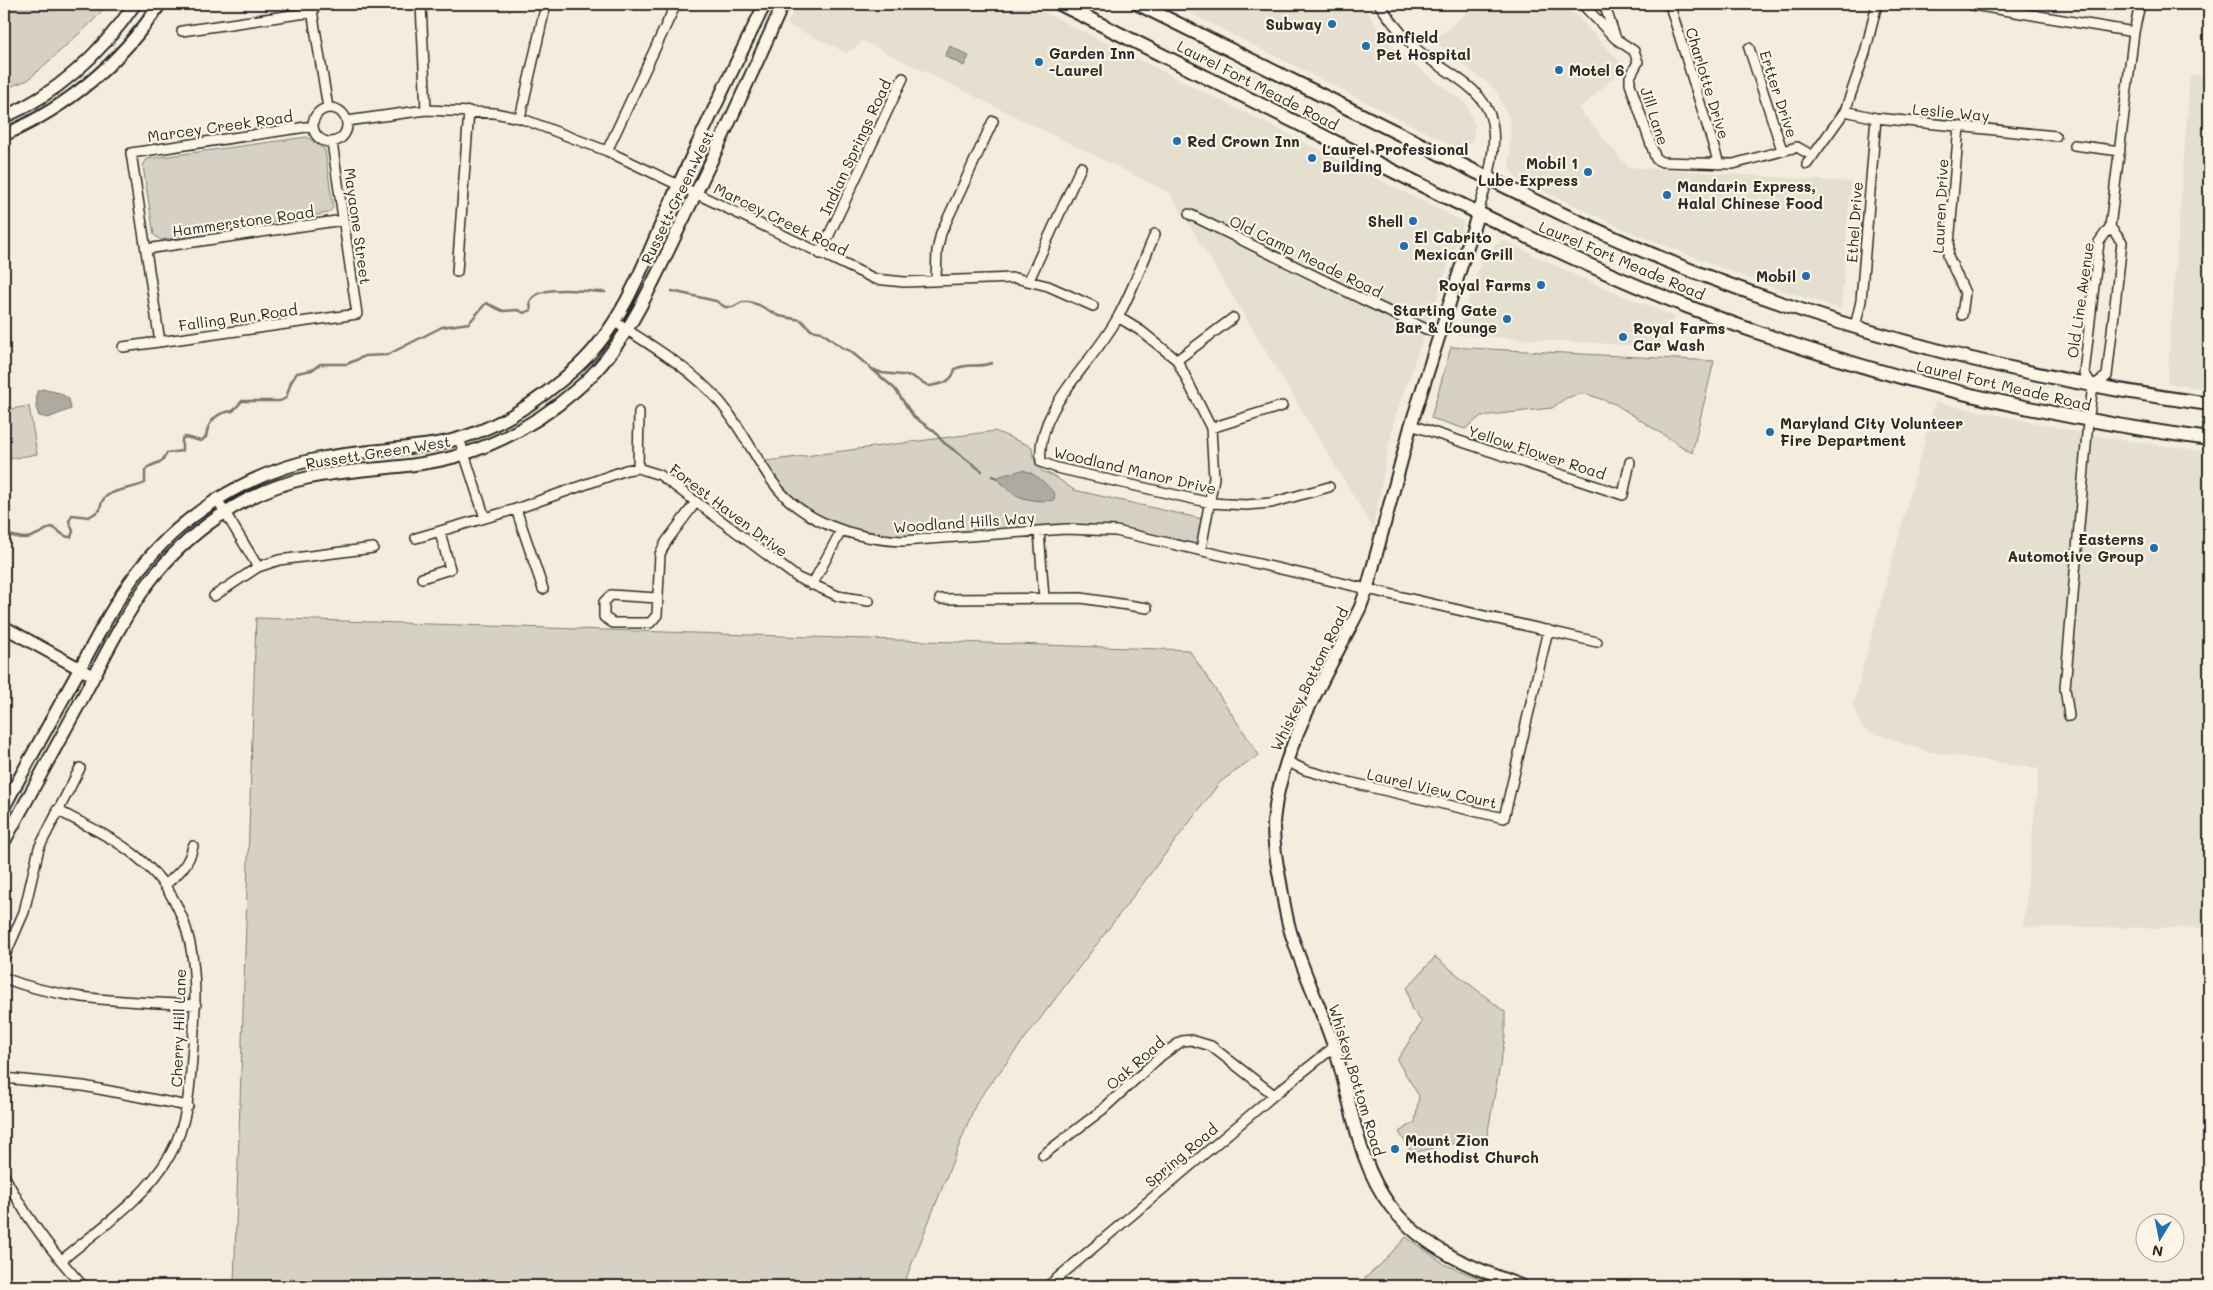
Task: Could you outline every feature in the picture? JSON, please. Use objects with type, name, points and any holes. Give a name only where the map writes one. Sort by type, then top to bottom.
[{"type":"main road","name":"Laurel Fort Meade Road","points":[[1060,4],[1478,213],[1606,274],[1766,335],[1912,380],[2088,422],[2209,440]]},
{"type":"main road","name":"Laurel Fort Meade Road","points":[[1138,4],[1551,210],[1694,272],[1855,327],[2002,367],[2093,386],[2209,404]]},
{"type":"street","points":[[4,117],[44,96],[73,76],[96,52],[135,4]]},
{"type":"street","points":[[4,135],[73,96],[104,71],[143,29],[160,4]]},
{"type":"street","points":[[421,4],[426,110]]},
{"type":"street","points":[[520,118],[546,4]]},
{"type":"street","points":[[607,152],[676,4]]},
{"type":"street","name":"Russett Green West","points":[[4,808],[125,589],[163,541],[216,499],[250,482],[287,467],[321,458],[436,444],[460,438],[515,413],[558,384],[580,363],[614,322],[765,4]]},
{"type":"street","name":"Russett Green West","points":[[4,842],[94,676],[149,583],[176,551],[224,513],[248,498],[304,478],[463,454],[524,427],[578,389],[599,367],[626,330],[658,273],[783,4]]},
{"type":"street","points":[[1379,4],[1413,46],[1478,95],[1488,111],[1492,123],[1493,141],[1487,178],[1478,213]]},
{"type":"street","name":"Jill Lane","points":[[1582,4],[1616,39],[1634,52],[1636,56],[1638,62],[1630,77],[1630,84],[1656,159],[1662,162],[1733,164],[1797,147],[1813,156]]},
{"type":"street","points":[[1604,4],[1616,39]]},
{"type":"street","points":[[1806,164],[1845,111],[1865,53],[1877,4]]},
{"type":"street","points":[[1967,4],[2016,8],[2134,32]]},
{"type":"street","name":"Old Line Avenue","points":[[2110,227],[2122,242],[2107,376],[2093,386],[2084,373],[2099,242],[2110,227],[2134,32],[2140,4]]},
{"type":"street","points":[[182,31],[312,8],[328,108]]},
{"type":"street","name":"Charlotte Drive","points":[[1671,9],[1719,164]]},
{"type":"street","name":"Ertter Drive","points":[[1749,48],[1782,150]]},
{"type":"street","name":"Indian Springs Road","points":[[820,254],[903,78]]},
{"type":"street","points":[[328,108],[342,112],[347,121],[347,127],[342,137],[332,142],[321,139],[313,126],[315,116],[328,108]]},
{"type":"street","name":"Marcey Creek Road","points":[[347,121],[426,110],[469,111],[520,118],[607,152],[875,279],[904,282],[1015,278],[1029,280],[1093,306]]},
{"type":"street","points":[[457,272],[469,111]]},
{"type":"street","name":"Leslie Way","points":[[1845,111],[1876,118],[2056,136]]},
{"type":"street","name":"Ethel Drive","points":[[1855,327],[1862,301],[1876,118]]},
{"type":"street","points":[[936,280],[937,251],[941,233],[993,121]]},
{"type":"street","name":"Marcey Creek Road","points":[[146,249],[131,153],[313,126]]},
{"type":"street","name":"Lauren Drive","points":[[1959,126],[1948,256],[1965,293],[1962,315]]},
{"type":"street","name":"Mayaone Street","points":[[332,142],[357,314]]},
{"type":"street","points":[[2074,146],[2120,151]]},
{"type":"street","points":[[1029,280],[1081,167]]},
{"type":"street","name":"Whiskey Bottom Road","points":[[1478,213],[1411,425],[1367,589],[1360,608],[1286,761],[1274,818],[1278,870],[1293,942],[1334,1047],[1368,1169],[1391,1206],[1412,1229],[1444,1254],[1466,1265],[1522,1286]]},
{"type":"street","name":"Old Camp Meade Road","points":[[1189,214],[1426,329],[1440,331]]},
{"type":"street","name":"Hammerstone Road","points":[[146,249],[343,220]]},
{"type":"street","name":"Woodland Manor Drive","points":[[1155,234],[1118,318],[1098,351],[1052,413],[1039,447],[1041,462],[1057,468],[1211,504],[1246,505],[1270,503],[1330,487]]},
{"type":"street","points":[[146,249],[160,342]]},
{"type":"street","name":"Falling Run Road","points":[[123,347],[357,314]]},
{"type":"street","points":[[1118,318],[1141,331],[1177,360],[1212,428],[1214,478],[1211,504],[1201,549]]},
{"type":"street","points":[[1177,360],[1233,318]]},
{"type":"street","name":"Woodland Hills Way","points":[[614,322],[704,386],[720,402],[774,483],[808,513],[841,531],[882,540],[902,542],[1039,531],[1085,529],[1116,531],[1201,549],[1367,589]]},
{"type":"street","points":[[2069,716],[2065,688],[2088,422],[2093,386]]},
{"type":"street","points":[[1212,428],[1282,406]]},
{"type":"street","points":[[416,538],[516,508],[626,470],[638,468],[638,412]]},
{"type":"street","name":"Yellow Flower Road","points":[[1411,425],[1623,494],[1630,462]]},
{"type":"street","points":[[460,438],[463,454],[485,518]]},
{"type":"street","name":"Forest Haven Drive","points":[[638,468],[660,475],[783,568],[838,596],[869,601]]},
{"type":"street","points":[[216,499],[258,567]]},
{"type":"street","points":[[657,598],[610,595],[604,602],[604,617],[613,623],[650,623],[657,615],[660,554],[666,542],[696,502]]},
{"type":"street","points":[[516,508],[542,589]]},
{"type":"street","points":[[812,584],[841,531]]},
{"type":"street","points":[[1039,531],[1044,598]]},
{"type":"street","points":[[422,578],[450,569],[440,532]]},
{"type":"street","points":[[214,596],[258,567],[303,556],[373,548]]},
{"type":"street","points":[[1367,589],[1597,642]]},
{"type":"street","points":[[940,599],[1090,599],[1147,608]]},
{"type":"street","points":[[4,627],[94,676]]},
{"type":"street","name":"Laurel View Court","points":[[1286,761],[1305,770],[1344,781],[1504,818],[1548,630]]},
{"type":"street","points":[[4,958],[24,912],[39,848],[80,768]]},
{"type":"street","name":"Cherry Hill Lane","points":[[57,810],[134,855],[165,885],[187,929],[194,953],[196,1006],[188,1106],[182,1130],[169,1156],[157,1173],[124,1208],[62,1260]]},
{"type":"street","points":[[165,885],[184,869],[189,861],[193,846]]},
{"type":"street","points":[[4,978],[53,994],[196,1006]]},
{"type":"street","name":"Oak Road","points":[[1043,1155],[1102,1110],[1162,1055],[1182,1041],[1191,1040],[1211,1046],[1274,1095]]},
{"type":"street","name":"Spring Road","points":[[1048,1286],[1274,1095],[1334,1047]]},
{"type":"street","points":[[4,1078],[83,1086],[188,1106]]},
{"type":"street","points":[[4,1175],[41,1235],[83,1286]]},
{"type":"shaded area","points":[[4,4],[108,4],[92,22],[28,80],[14,85],[4,92]]},
{"type":"shaded area","points":[[797,4],[1028,4],[1464,222],[1394,420],[1373,528],[1170,193],[863,41],[847,53],[787,24]]},
{"type":"shaded area","points":[[1172,4],[1362,4],[1381,33],[1397,52],[1466,104],[1475,125],[1473,139],[1468,147],[1455,147]]},
{"type":"shaded area","points":[[1477,4],[1565,4],[1625,67],[1579,109],[1628,167],[1851,182],[1841,309],[1766,285],[1628,231],[1516,178],[1509,168],[1511,123],[1496,90],[1433,41]]},
{"type":"shaded area","points":[[950,46],[969,56],[964,66],[945,56]]},
{"type":"shaded area","points":[[2190,75],[2209,76],[2209,389],[2167,383]]},
{"type":"shaded area","points":[[307,137],[325,150],[333,208],[328,213],[161,240],[154,235],[143,166],[147,159]]},
{"type":"shaded area","points":[[1503,240],[1575,275],[1675,317],[1661,347],[1457,335],[1484,253]]},
{"type":"shaded area","points":[[1451,347],[1714,361],[1692,453],[1615,404],[1584,393],[1566,398],[1552,408],[1481,416],[1465,429],[1431,418]]},
{"type":"shaded area","points":[[42,389],[60,393],[69,399],[71,409],[48,418],[39,416],[36,408],[37,391]]},
{"type":"shaded area","points":[[1935,402],[2108,438],[2209,452],[2209,928],[2023,927],[2039,769],[1925,751],[1863,729],[1853,705]]},
{"type":"shaded area","points":[[29,406],[37,454],[4,460],[4,410]]},
{"type":"shaded area","points":[[995,431],[1032,447],[1033,458],[1042,471],[1054,476],[1074,490],[1207,520],[1201,549],[1094,529],[923,541],[841,531],[792,501],[759,462]]},
{"type":"shaded area","points":[[1023,470],[1033,474],[1045,483],[1055,494],[1054,500],[1038,501],[1022,498],[1008,490],[998,478]]},
{"type":"shaded area","points":[[256,618],[1189,650],[1259,755],[1220,782],[976,1103],[903,1286],[234,1286]]},
{"type":"shaded area","points":[[1435,957],[1505,1012],[1505,1038],[1487,1136],[1412,1153],[1399,1132],[1415,1122],[1419,1096],[1397,1060],[1422,1022],[1411,1008],[1407,988]]},
{"type":"shaded area","points":[[1406,1237],[1446,1265],[1499,1286],[1356,1286],[1379,1266]]},
{"type":"waterway","points":[[4,533],[29,538],[51,527],[65,536],[71,537],[73,531],[69,521],[72,515],[89,517],[100,510],[105,497],[111,493],[145,483],[145,471],[148,467],[162,461],[167,453],[182,451],[182,439],[185,437],[201,441],[206,437],[209,426],[214,418],[222,413],[233,411],[242,401],[280,401],[286,398],[291,382],[297,373],[312,370],[320,364],[347,364],[365,356],[387,355],[442,327],[469,323],[486,303],[503,311],[518,310],[524,313],[531,310],[530,302],[542,292],[552,290],[605,292]]},
{"type":"waterway","points":[[672,291],[716,301],[725,307],[733,307],[742,302],[749,302],[759,305],[779,316],[801,320],[811,330],[821,332],[850,351],[872,369],[882,373],[911,376],[929,386],[949,380],[954,374],[955,369],[960,367],[992,363]]},
{"type":"waterway","points":[[873,370],[895,389],[914,417],[934,431],[943,442],[982,471]]},
{"type":"waterway","points":[[992,476],[998,478]]},
{"type":"place","name":"Subway","points":[[1332,24]]},
{"type":"place","name":"Banfield Pet Hospital","points":[[1366,46]]},
{"type":"place","name":"Garden Inn -Laurel","points":[[1039,62]]},
{"type":"place","name":"Motel 6","points":[[1559,70]]},
{"type":"place","name":"Red Crown Inn","points":[[1177,141]]},
{"type":"place","name":"Laurel Professional Building","points":[[1312,158]]},
{"type":"place","name":"Mobil 1 Lube Express","points":[[1588,172]]},
{"type":"place","name":"Mandarin Express, Halal Chinese Food","points":[[1667,195]]},
{"type":"place","name":"Shell","points":[[1413,221]]},
{"type":"place","name":"El Cabrito Mexican Grill","points":[[1404,246]]},
{"type":"place","name":"Mobil","points":[[1806,276]]},
{"type":"place","name":"Royal Farms","points":[[1541,285]]},
{"type":"place","name":"Starting Gate Bar & Lounge","points":[[1507,319]]},
{"type":"place","name":"Royal Farms Car Wash","points":[[1623,337]]},
{"type":"place","name":"Maryland City Volunteer Fire Department","points":[[1770,432]]},
{"type":"place","name":"Easterns Automotive Group","points":[[2154,548]]},
{"type":"place","name":"Mount Zion Methodist Church","points":[[1395,1149]]}]
